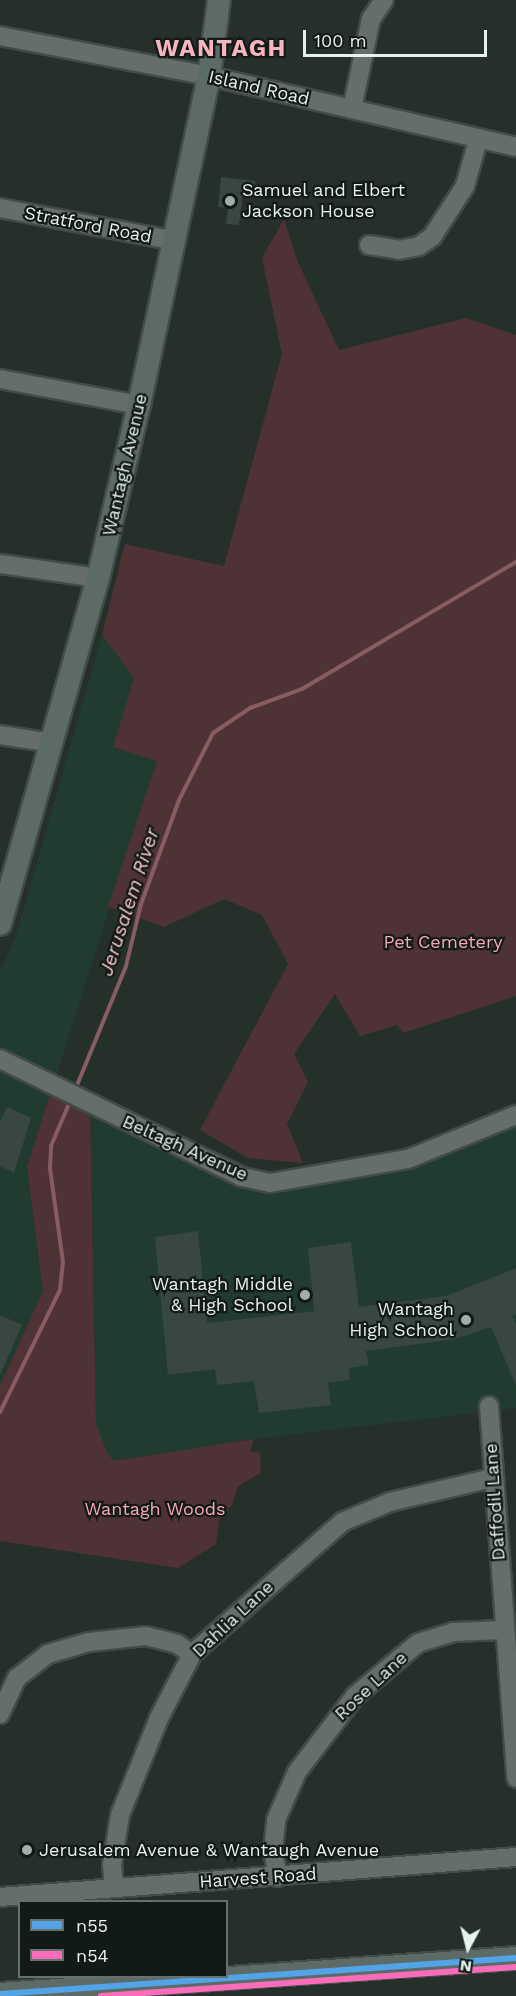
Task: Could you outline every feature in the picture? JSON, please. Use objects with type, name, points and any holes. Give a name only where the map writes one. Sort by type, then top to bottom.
[{"type":"main road","name":"Wantagh Avenue","points":[[2,913],[53,743],[98,578],[176,241],[209,76],[219,0]]},
{"type":"main road","points":[[10,1995],[516,1958]]},
{"type":"street","points":[[352,109],[371,19],[384,0]]},
{"type":"street","name":"Island Road","points":[[0,36],[209,76],[516,147]]},
{"type":"street","points":[[369,245],[399,250],[419,246],[432,237],[465,186],[478,140]]},
{"type":"street","name":"Stratford Road","points":[[0,208],[176,241]]},
{"type":"street","points":[[0,380],[139,405]]},
{"type":"street","points":[[0,564],[98,578]]},
{"type":"street","points":[[0,735],[53,743]]},
{"type":"street","name":"Beltagh Avenue","points":[[0,1059],[242,1177],[270,1183],[408,1159],[516,1115]]},
{"type":"street","name":"Daffodil Lane","points":[[489,1406],[492,1478],[516,1778]]},
{"type":"street","name":"Dahlia Lane","points":[[114,1887],[112,1865],[120,1815],[159,1718],[192,1654],[342,1522],[390,1502],[492,1478]]},
{"type":"street","name":"Rose Lane","points":[[278,1877],[273,1851],[276,1820],[297,1772],[355,1696],[418,1643],[453,1632],[505,1630]]},
{"type":"street","points":[[0,1713],[17,1678],[48,1654],[89,1642],[146,1636],[177,1644],[192,1654]]},
{"type":"street","name":"Harvest Road","points":[[0,1897],[516,1857]]},
{"type":"shaded area","points":[[102,635],[134,678],[113,747],[157,760],[27,1167],[43,1291],[0,1385],[0,971],[16,936]]},
{"type":"shaded area","name":"Wantagh Middle & High School","points":[[90,1103],[269,1182],[361,1167],[516,1114],[516,1408],[254,1439],[97,1464]]},
{"type":"green space","name":"Pet Cemetery","points":[[284,219],[297,260],[339,350],[466,318],[516,335],[516,996],[403,1033],[397,1025],[360,1036],[335,994],[294,1054],[308,1082],[287,1124],[303,1163],[248,1158],[200,1130],[288,964],[262,915],[224,899],[164,927],[108,907],[157,761],[113,747],[134,678],[102,635],[125,544],[224,566],[282,354],[262,258]]},
{"type":"green space","name":"Wantagh Woods","points":[[53,1085],[90,1103],[96,1423],[107,1453],[114,1461],[254,1439],[250,1451],[260,1453],[261,1473],[238,1486],[232,1505],[219,1520],[216,1544],[178,1568],[0,1541],[0,1385],[43,1291],[27,1167]]},
{"type":"building","name":"Samuel and Elbert Jackson House","points":[[221,177],[255,181],[254,195],[243,194],[239,225],[226,224],[228,208],[218,207]]},
{"type":"building","points":[[7,1107],[31,1118],[14,1173],[0,1166],[0,1122]]},
{"type":"building","points":[[198,1231],[207,1323],[314,1311],[308,1248],[351,1242],[359,1307],[446,1296],[516,1268],[516,1314],[512,1316],[516,1324],[516,1385],[491,1327],[455,1339],[366,1351],[369,1365],[349,1368],[350,1380],[328,1383],[331,1405],[259,1413],[254,1381],[217,1385],[215,1369],[168,1375],[155,1237]]},
{"type":"building","points":[[0,1315],[22,1325],[0,1375]]},
{"type":"waterway","name":"Jerusalem River","points":[[75,1090],[126,966],[141,904],[179,800],[213,733],[250,708],[302,689],[516,562]]},
{"type":"waterway","name":"Jerusalem River","points":[[0,1412],[60,1290],[63,1262],[50,1168],[51,1146],[71,1099]]},
{"type":"transit line","name":"n55","points":[[0,1994],[516,1958]]},
{"type":"transit line","name":"n54","points":[[101,1996],[516,1967]]},
{"type":"place","name":"Samuel and Elbert Jackson House","points":[[230,201]]},
{"type":"place","name":"Wantagh Middle & High School","points":[[305,1295]]},
{"type":"place","name":"Wantagh High School","points":[[466,1320]]},
{"type":"place","name":"Jerusalem Avenue & Wantaugh Avenue","points":[[27,1850]]},
{"type":"district","name":"WANTAGH","points":[[221,49]]}]
